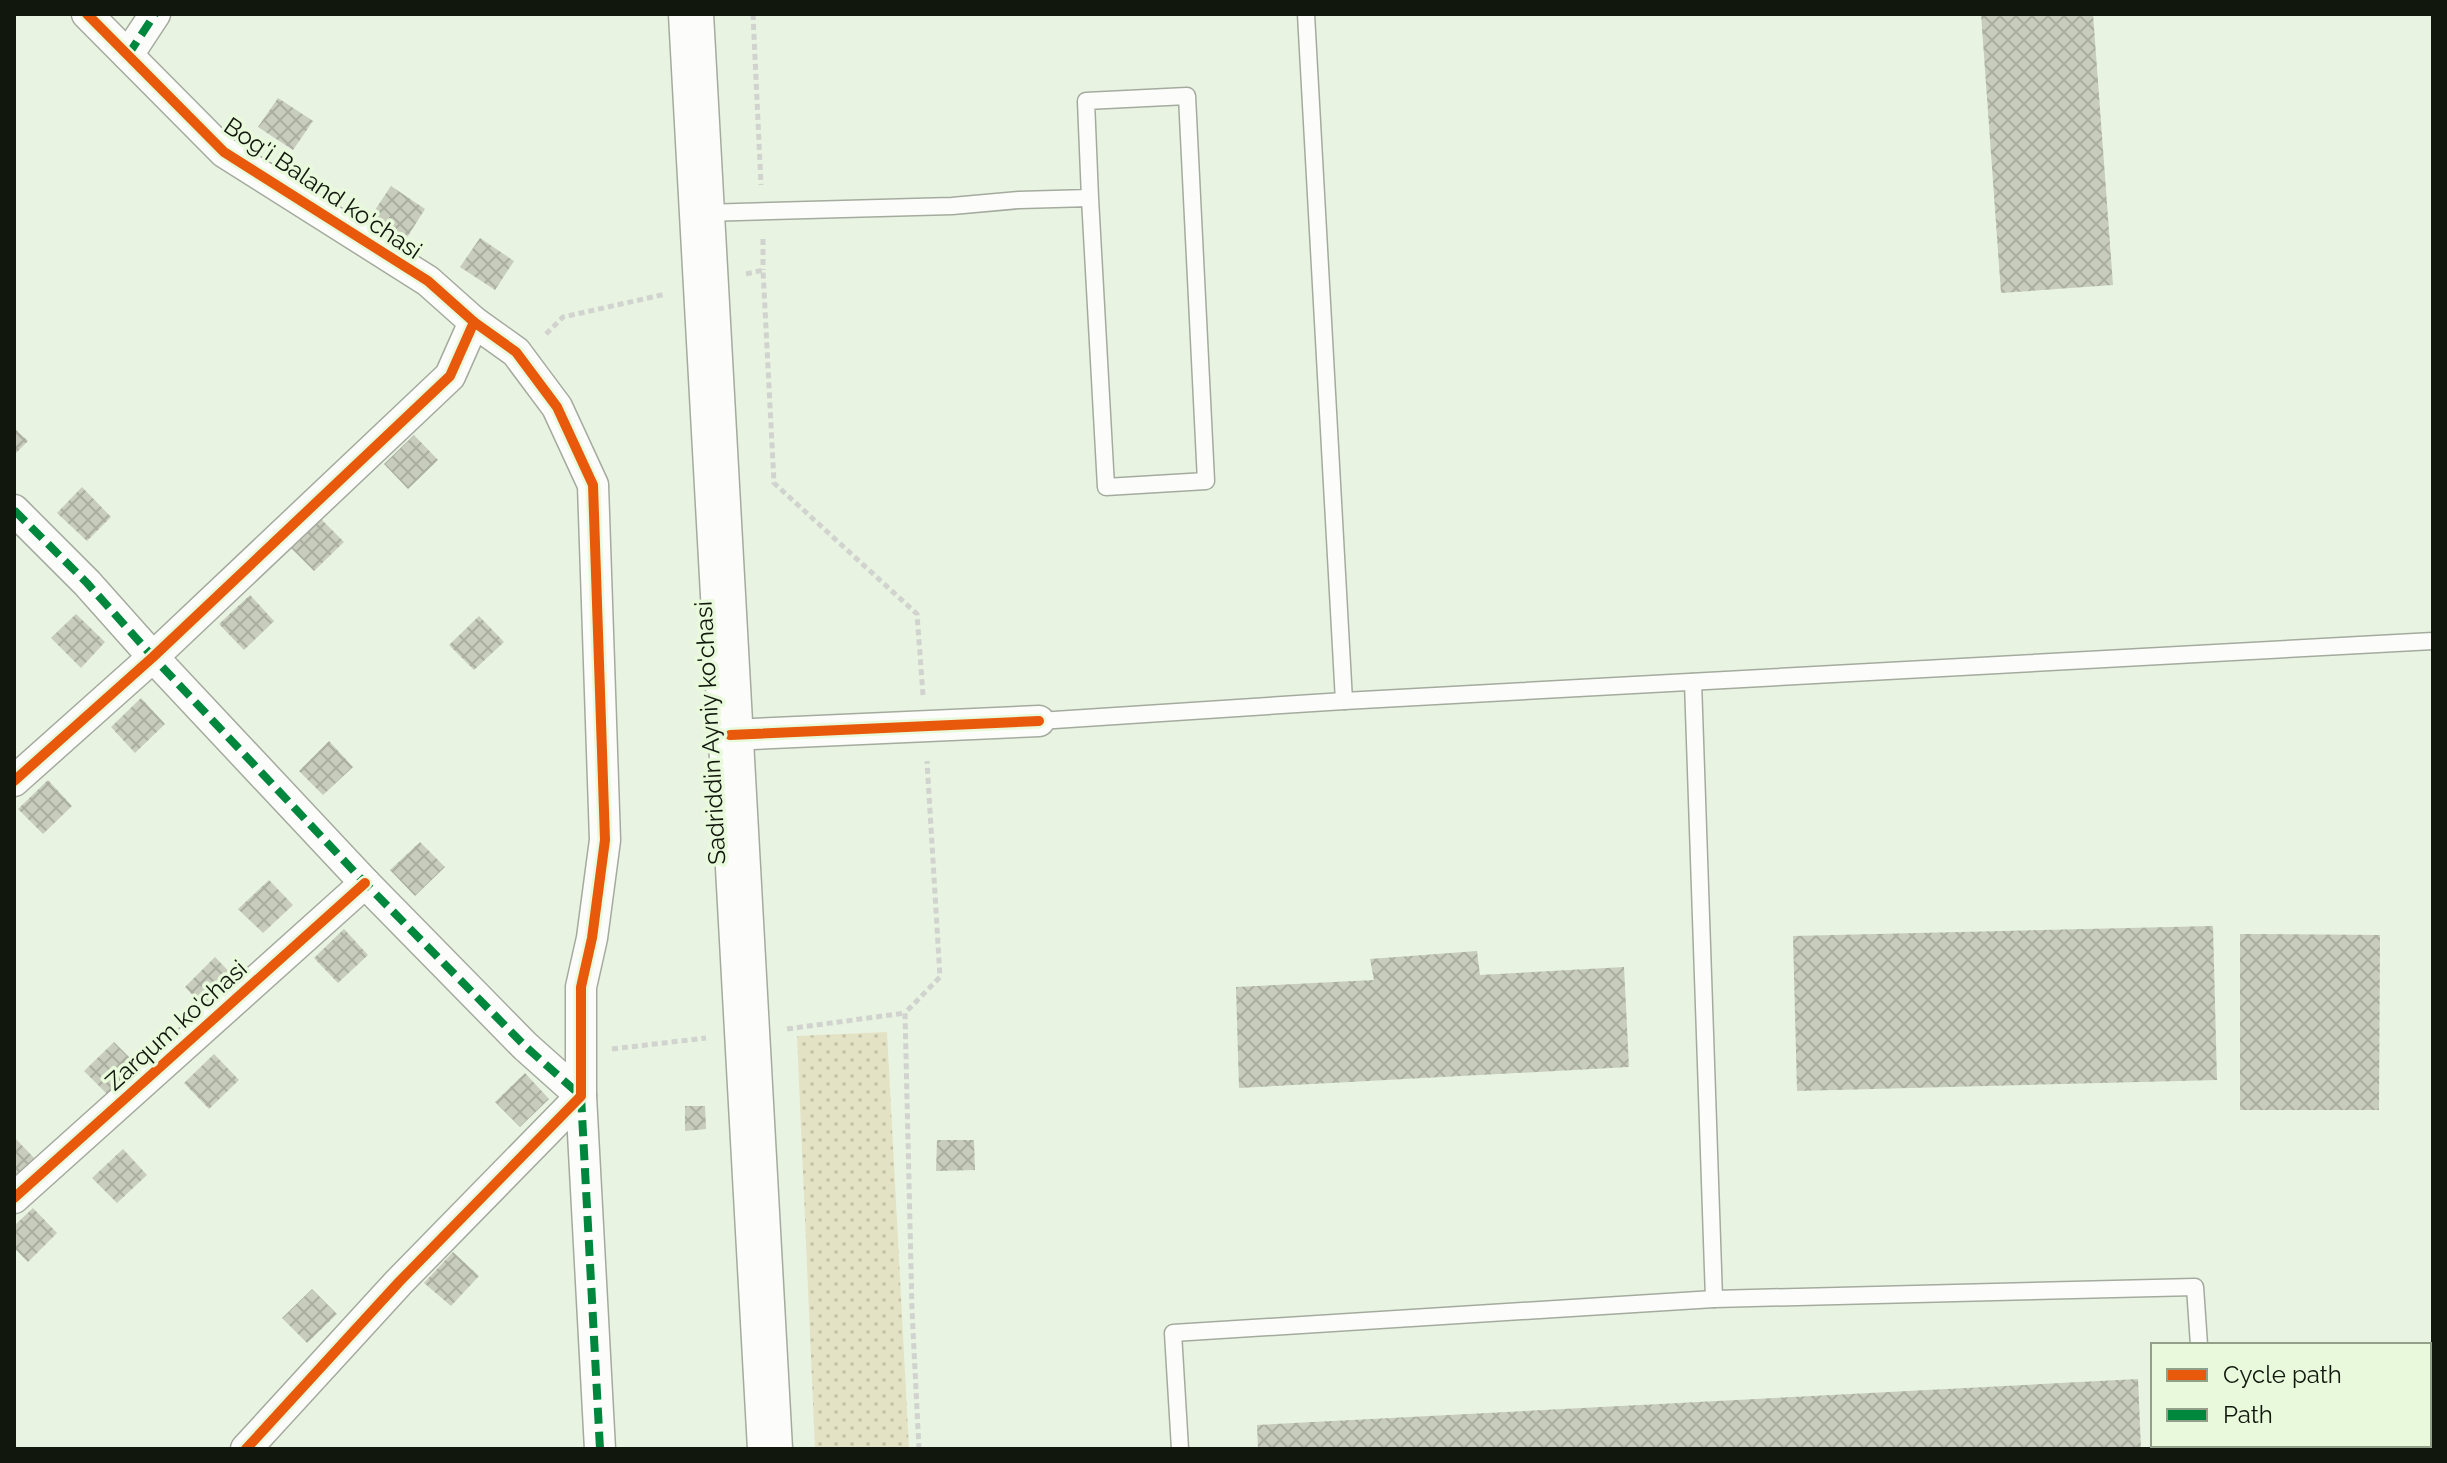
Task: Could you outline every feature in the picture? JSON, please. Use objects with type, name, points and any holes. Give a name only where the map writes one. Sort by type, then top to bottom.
[{"type":"street","name":"Bog'i Baland ko'chasi","points":[[87,14],[224,152],[428,281],[474,322],[516,352],[557,407],[593,485],[605,840],[592,938],[581,987],[581,1096],[600,1449]]},
{"type":"street","points":[[128,55],[155,14]]},
{"type":"street","name":"Sadriddin Ayniy ko'chasi","points":[[691,14],[770,1449]]},
{"type":"street","points":[[14,781],[153,657],[450,376],[474,322]]},
{"type":"street","points":[[14,510],[87,583],[365,883],[525,1046],[581,1096],[399,1282],[246,1449]]},
{"type":"street","points":[[730,735],[1039,721]]},
{"type":"street","name":"Zarqum ko'chasi","points":[[14,1198],[365,883]]},
{"type":"lane","points":[[1306,14],[1344,701]]},
{"type":"lane","points":[[1187,96],[1206,481],[1106,487],[1090,198],[1086,101],[1187,96]]},
{"type":"lane","points":[[702,213],[952,206],[1090,198]]},
{"type":"lane","points":[[1039,721],[1344,701],[2433,641]]},
{"type":"lane","points":[[1693,682],[1714,1299]]},
{"type":"lane","points":[[1180,1449],[1173,1333],[1714,1299],[2195,1287],[2199,1343]]},
{"type":"path","points":[[753,14],[774,483],[917,614],[940,977],[905,1013],[912,1310],[919,1449]]},
{"type":"path","points":[[521,359],[563,317],[763,270]]},
{"type":"shaded area","points":[[887,1032],[909,1449],[815,1449],[797,1036]]},
{"type":"building","points":[[1981,14],[2093,14],[2113,285],[2001,293]]},
{"type":"building","points":[[278,98],[313,121],[293,150],[258,127]]},
{"type":"building","points":[[391,186],[425,209],[406,239],[371,216]]},
{"type":"building","points":[[480,238],[514,261],[495,290],[460,267]]},
{"type":"building","points":[[14,428],[28,441],[14,455]]},
{"type":"building","points":[[414,435],[438,460],[408,489],[384,464]]},
{"type":"building","points":[[82,487],[111,517],[87,541],[57,513]]},
{"type":"building","points":[[319,517],[344,542],[314,571],[289,546]]},
{"type":"building","points":[[250,595],[274,621],[244,650],[219,624]]},
{"type":"building","points":[[76,614],[105,642],[81,668],[51,638]]},
{"type":"building","points":[[479,616],[504,642],[474,670],[449,645]]},
{"type":"building","points":[[141,698],[165,724],[135,753],[111,727]]},
{"type":"building","points":[[329,741],[353,767],[323,795],[299,771]]},
{"type":"building","points":[[48,780],[72,806],[43,834],[18,809]]},
{"type":"building","points":[[420,842],[445,867],[415,896],[390,870]]},
{"type":"building","points":[[269,880],[293,905],[263,933],[238,909]]},
{"type":"building","points":[[2213,926],[2217,1080],[1797,1091],[1793,936]]},
{"type":"building","points":[[344,929],[368,955],[338,983],[314,958]]},
{"type":"building","points":[[2240,934],[2380,935],[2379,1110],[2240,1110]]},
{"type":"building","points":[[1477,951],[1480,975],[1624,967],[1629,1067],[1239,1088],[1236,987],[1374,980],[1370,959]]},
{"type":"building","points":[[215,957],[240,983],[209,1012],[185,987]]},
{"type":"building","points":[[114,1042],[139,1067],[109,1096],[84,1071]]},
{"type":"building","points":[[214,1054],[239,1080],[209,1109],[184,1083]]},
{"type":"building","points":[[525,1073],[549,1099],[520,1127],[495,1102]]},
{"type":"building","points":[[685,1106],[705,1106],[706,1129],[685,1131]]},
{"type":"building","points":[[14,1137],[35,1159],[14,1179]]},
{"type":"building","points":[[937,1140],[974,1140],[975,1170],[936,1171]]},
{"type":"building","points":[[123,1149],[147,1175],[117,1203],[92,1178]]},
{"type":"building","points":[[33,1208],[57,1233],[28,1262],[14,1248],[14,1226]]},
{"type":"building","points":[[453,1252],[479,1276],[451,1306],[424,1283]]},
{"type":"building","points":[[312,1289],[337,1314],[307,1343],[282,1318]]},
{"type":"building","points":[[2138,1379],[2141,1449],[1258,1449],[1257,1425]]},
{"type":"marked path","points":[[128,55],[155,14]]},
{"type":"marked path","points":[[14,510],[87,583],[365,883],[525,1046],[581,1096],[600,1449]]},
{"type":"cycle path","points":[[87,14],[224,152],[428,281],[474,322],[516,352],[557,407],[593,485],[605,840],[592,938],[581,987],[581,1096],[399,1282],[246,1449]]},
{"type":"cycle path","points":[[14,781],[153,657],[450,376],[474,322]]},
{"type":"cycle path","points":[[730,735],[1039,721]]},
{"type":"cycle path","points":[[14,1198],[365,883]]}]
